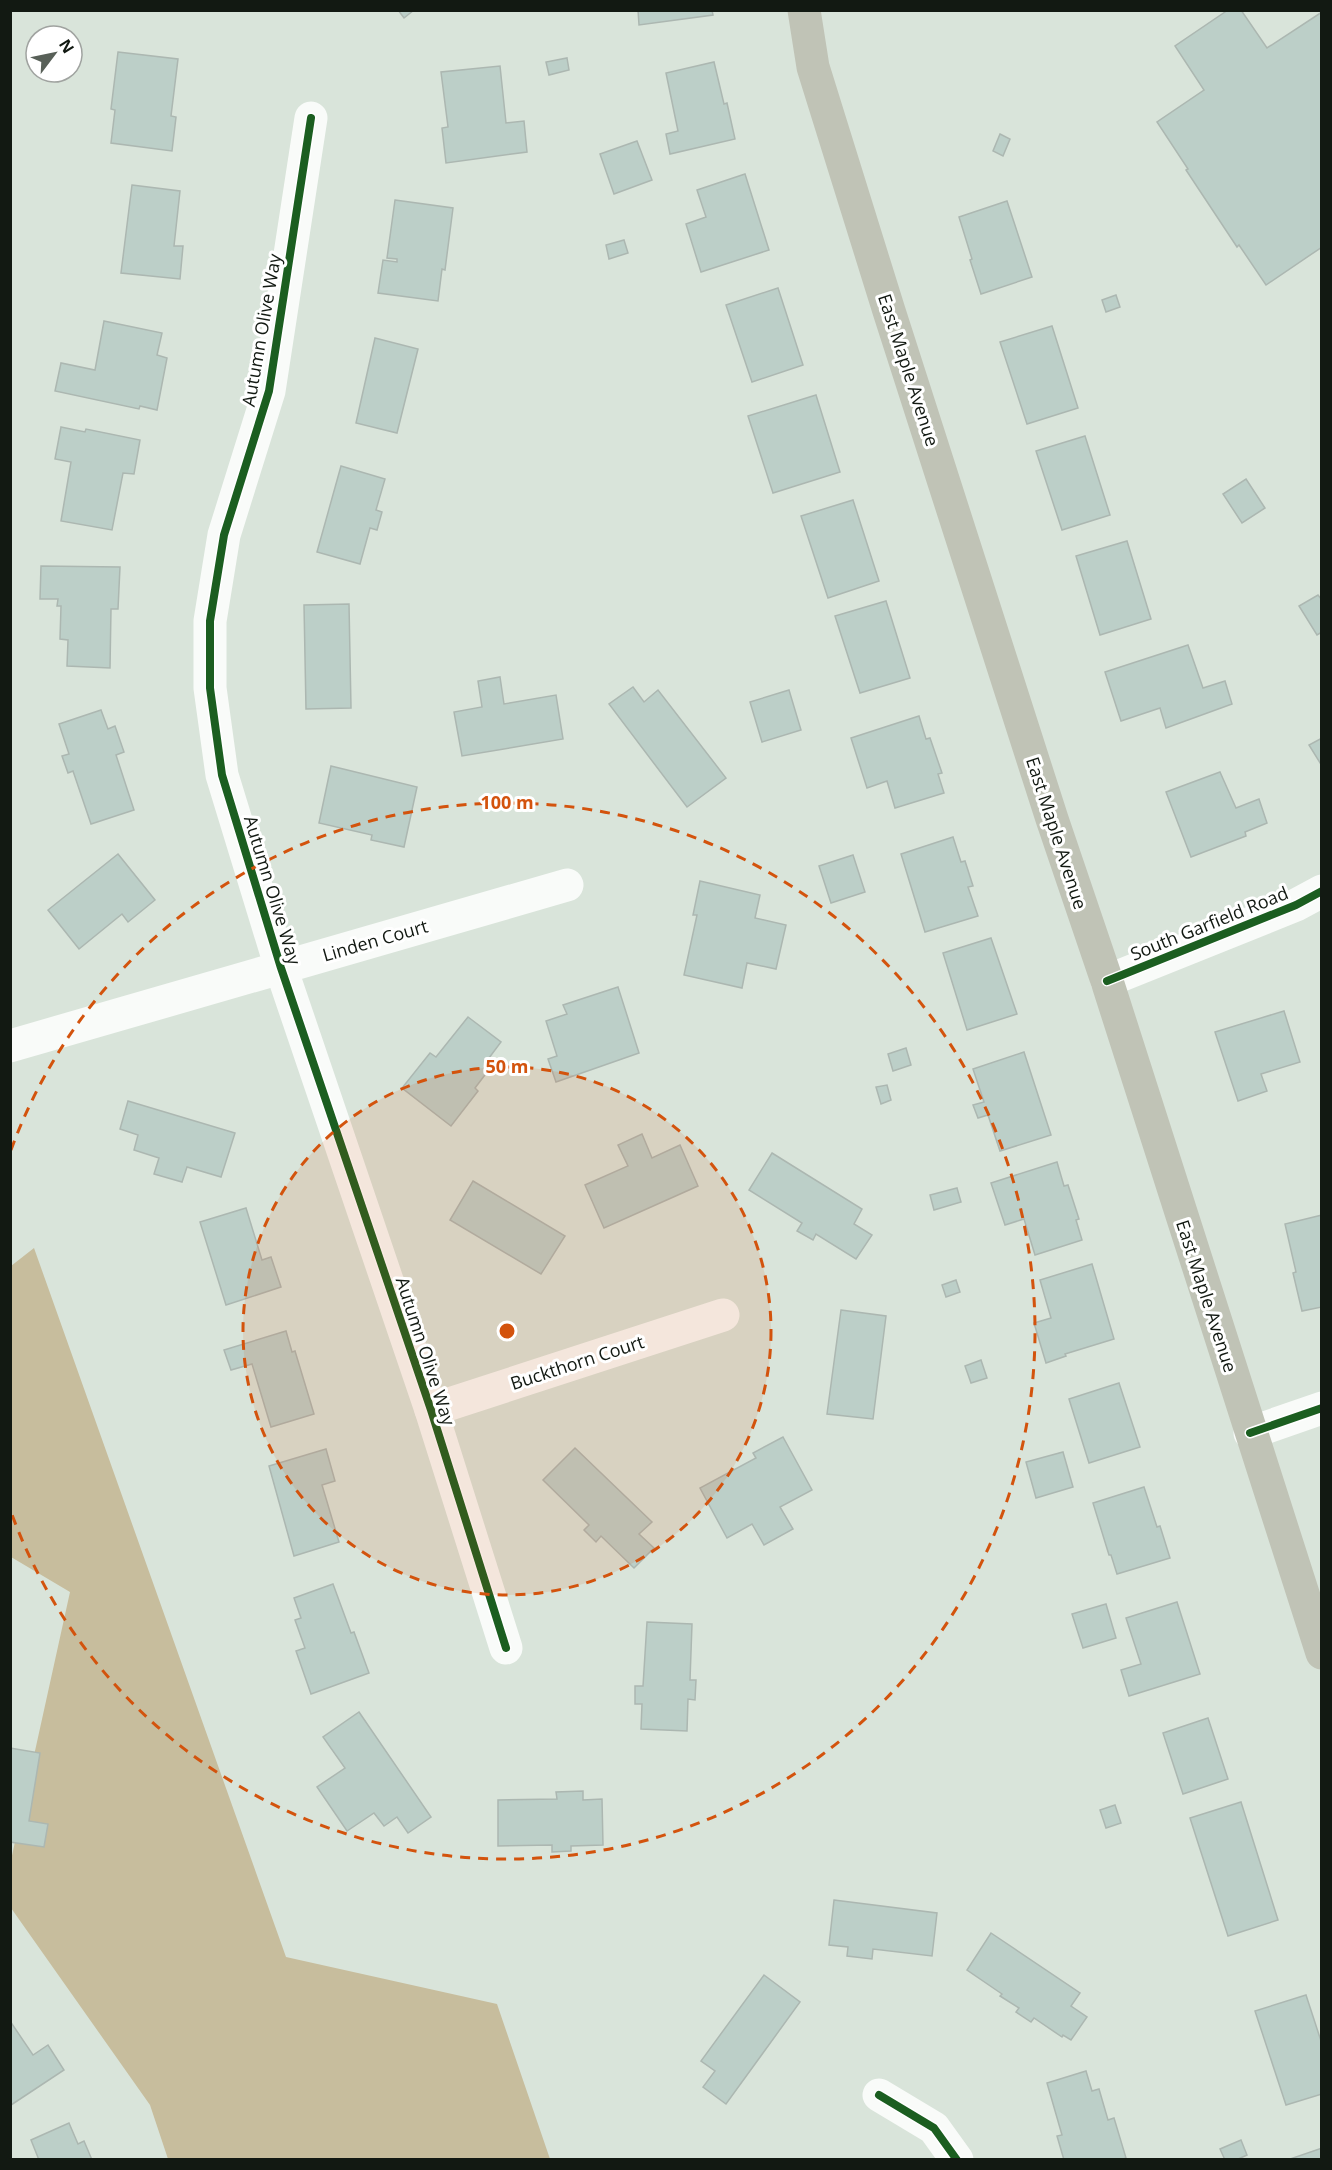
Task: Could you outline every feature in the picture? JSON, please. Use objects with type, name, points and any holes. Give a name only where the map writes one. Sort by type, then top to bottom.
[{"type":"main road","name":"East Maple Avenue","points":[[804,10],[813,67],[1052,819],[1107,981],[1322,1653]]},
{"type":"street","name":"Autumn Olive Way","points":[[311,118],[270,391],[224,535],[210,621],[210,688],[222,775],[281,968],[430,1410],[506,1648]]},
{"type":"street","name":"Linden Court","points":[[10,1046],[567,885]]},
{"type":"street","name":"South Garfield Road","points":[[1107,981],[1296,905],[1322,891]]},
{"type":"street","name":"Buckthorn Court","points":[[430,1410],[723,1315]]},
{"type":"street","points":[[1250,1433],[1322,1408]]},
{"type":"street","points":[[879,2095],[934,2128],[957,2160]]},
{"type":"shaded area","points":[[34,1248],[286,1957],[497,2004],[550,2159],[168,2159],[150,2105],[11,1908],[11,1860],[70,1592],[11,1557],[11,1266]]},
{"type":"building","points":[[398,10],[414,10],[404,18]]},
{"type":"building","points":[[638,10],[712,10],[713,15],[639,25]]},
{"type":"building","points":[[1228,10],[1241,10],[1267,48],[1322,12],[1322,247],[1266,285],[1239,245],[1237,247],[1157,122],[1204,90],[1175,46]]},
{"type":"building","points":[[118,52],[178,59],[171,116],[176,117],[172,151],[111,143],[115,110],[111,109]]},
{"type":"building","points":[[567,58],[569,70],[549,75],[546,62]]},
{"type":"building","points":[[714,62],[735,139],[670,154],[666,134],[678,131],[666,73]]},
{"type":"building","points":[[500,66],[506,123],[524,121],[527,152],[446,163],[442,128],[448,127],[441,72]]},
{"type":"building","points":[[1000,134],[1010,139],[1003,156],[993,151]]},
{"type":"building","points":[[637,141],[652,180],[614,194],[600,154]]},
{"type":"building","points":[[745,174],[769,250],[701,272],[686,224],[706,217],[697,190]]},
{"type":"building","points":[[132,185],[180,191],[174,246],[183,246],[180,279],[121,273]]},
{"type":"building","points":[[395,200],[453,208],[445,270],[442,269],[438,301],[378,293],[383,260],[397,262],[397,259],[387,258]]},
{"type":"building","points":[[1007,201],[1032,277],[981,294],[959,217]]},
{"type":"building","points":[[624,240],[628,253],[609,259],[606,245]]},
{"type":"building","points":[[778,288],[803,365],[752,382],[726,305]]},
{"type":"building","points":[[1116,295],[1120,307],[1106,312],[1102,300]]},
{"type":"building","points":[[104,321],[162,333],[157,355],[167,358],[157,410],[140,406],[139,409],[55,391],[61,363],[95,370]]},
{"type":"building","points":[[1052,326],[1078,408],[1027,424],[1000,342]]},
{"type":"building","points":[[375,338],[418,349],[397,433],[356,423]]},
{"type":"building","points":[[816,395],[840,472],[773,493],[748,416]]},
{"type":"building","points":[[61,427],[85,432],[86,429],[140,440],[134,474],[123,473],[112,530],[61,521],[71,462],[55,459]]},
{"type":"building","points":[[1085,436],[1110,515],[1062,530],[1036,451]]},
{"type":"building","points":[[341,466],[385,479],[376,510],[382,512],[377,530],[370,528],[360,564],[317,552]]},
{"type":"building","points":[[1246,479],[1265,508],[1242,523],[1223,494]]},
{"type":"building","points":[[853,500],[879,581],[828,598],[801,516]]},
{"type":"building","points":[[1127,541],[1151,619],[1100,635],[1076,556]]},
{"type":"building","points":[[41,566],[120,567],[118,609],[111,609],[110,668],[67,666],[68,640],[60,639],[61,606],[57,606],[58,599],[40,599]]},
{"type":"building","points":[[1318,595],[1322,600],[1322,632],[1317,635],[1299,606]]},
{"type":"building","points":[[886,601],[910,678],[860,693],[835,616]]},
{"type":"building","points":[[349,604],[351,708],[306,709],[304,605]]},
{"type":"building","points":[[1188,645],[1203,688],[1225,681],[1232,704],[1166,728],[1160,708],[1121,721],[1105,672]]},
{"type":"building","points":[[500,677],[504,704],[556,695],[563,739],[462,756],[454,712],[482,707],[478,681]]},
{"type":"building","points":[[633,687],[644,702],[658,690],[726,778],[687,807],[609,704]]},
{"type":"building","points":[[789,690],[801,730],[762,742],[750,702]]},
{"type":"building","points":[[101,710],[108,729],[115,726],[124,752],[116,755],[134,810],[91,824],[73,771],[68,773],[62,756],[69,754],[59,724]]},
{"type":"building","points":[[919,716],[926,739],[930,738],[942,773],[938,774],[944,793],[895,808],[887,781],[867,788],[851,738]]},
{"type":"building","points":[[1322,738],[1322,766],[1309,745]]},
{"type":"building","points":[[331,766],[417,787],[404,847],[371,840],[372,835],[319,823]]},
{"type":"building","points":[[1220,772],[1236,808],[1259,799],[1267,823],[1245,832],[1246,836],[1191,857],[1166,792]]},
{"type":"building","points":[[953,837],[961,862],[965,861],[973,886],[968,887],[978,916],[925,932],[901,854]]},
{"type":"building","points":[[118,854],[155,900],[128,922],[122,914],[79,949],[48,910]]},
{"type":"building","points":[[853,855],[865,892],[831,903],[819,866]]},
{"type":"building","points":[[700,881],[760,895],[755,918],[786,925],[776,969],[747,963],[742,988],[684,975],[697,915],[693,915]]},
{"type":"building","points":[[991,938],[1017,1014],[967,1030],[943,953]]},
{"type":"building","points":[[618,987],[639,1053],[556,1082],[548,1059],[557,1056],[546,1021],[567,1014],[563,1005]]},
{"type":"building","points":[[1284,1011],[1300,1062],[1261,1074],[1267,1091],[1238,1101],[1215,1032]]},
{"type":"building","points":[[468,1017],[501,1042],[489,1058],[494,1063],[475,1088],[478,1091],[451,1126],[402,1088],[430,1053],[436,1057]]},
{"type":"building","points":[[906,1048],[911,1065],[893,1071],[888,1054]]},
{"type":"building","points":[[1024,1052],[1051,1135],[1000,1151],[988,1115],[978,1118],[973,1105],[984,1102],[973,1069]]},
{"type":"building","points":[[887,1085],[891,1100],[881,1104],[876,1087]]},
{"type":"building","points":[[128,1101],[235,1133],[221,1177],[187,1167],[182,1182],[154,1174],[159,1158],[134,1150],[138,1135],[120,1129]]},
{"type":"building","points":[[642,1134],[652,1158],[680,1145],[698,1186],[604,1228],[585,1185],[628,1166],[618,1145]]},
{"type":"building","points":[[772,1153],[862,1209],[854,1224],[872,1235],[856,1259],[816,1234],[813,1240],[797,1231],[802,1223],[749,1190]]},
{"type":"building","points":[[1057,1162],[1064,1186],[1068,1185],[1079,1219],[1076,1220],[1082,1240],[1035,1255],[1024,1219],[1005,1225],[991,1183]]},
{"type":"building","points":[[473,1181],[565,1236],[541,1274],[450,1220]]},
{"type":"building","points":[[957,1188],[961,1202],[934,1210],[930,1195]]},
{"type":"building","points":[[246,1208],[262,1260],[271,1257],[281,1287],[226,1305],[200,1222]]},
{"type":"building","points":[[1322,1215],[1322,1307],[1302,1311],[1285,1224]]},
{"type":"building","points":[[1092,1264],[1114,1339],[1065,1354],[1066,1356],[1046,1363],[1034,1323],[1051,1318],[1040,1280]]},
{"type":"building","points":[[956,1280],[960,1292],[946,1297],[942,1285]]},
{"type":"building","points":[[841,1310],[886,1316],[873,1419],[827,1414]]},
{"type":"building","points":[[286,1331],[292,1352],[295,1351],[314,1414],[271,1427],[252,1364],[231,1370],[224,1350]]},
{"type":"building","points":[[981,1360],[987,1378],[971,1383],[965,1366]]},
{"type":"building","points":[[1119,1383],[1140,1447],[1089,1463],[1069,1399]]},
{"type":"building","points":[[783,1437],[812,1490],[780,1507],[793,1529],[764,1545],[752,1524],[727,1538],[700,1488],[756,1458],[753,1453]]},
{"type":"building","points":[[575,1448],[652,1522],[639,1534],[654,1548],[634,1568],[601,1536],[596,1542],[584,1530],[589,1525],[543,1480]]},
{"type":"building","points":[[326,1449],[335,1481],[322,1485],[339,1542],[294,1556],[269,1466]]},
{"type":"building","points":[[1063,1452],[1073,1487],[1036,1498],[1026,1462]]},
{"type":"building","points":[[1144,1487],[1170,1558],[1117,1574],[1093,1503]]},
{"type":"building","points":[[333,1584],[369,1673],[311,1694],[296,1651],[305,1648],[295,1620],[301,1618],[294,1598]]},
{"type":"building","points":[[1177,1602],[1200,1674],[1129,1696],[1121,1670],[1141,1664],[1126,1618]]},
{"type":"building","points":[[1106,1604],[1116,1638],[1083,1648],[1072,1614]]},
{"type":"building","points":[[647,1622],[692,1624],[690,1680],[696,1680],[695,1700],[688,1699],[687,1731],[641,1729],[642,1704],[635,1704],[635,1686],[643,1686]]},
{"type":"building","points":[[359,1712],[431,1817],[408,1833],[397,1817],[384,1826],[374,1813],[347,1831],[317,1787],[345,1768],[323,1737]]},
{"type":"building","points":[[1208,1718],[1228,1779],[1183,1794],[1163,1733]]},
{"type":"building","points":[[10,1748],[40,1753],[29,1821],[48,1824],[44,1847],[10,1842]]},
{"type":"building","points":[[583,1791],[583,1800],[602,1799],[603,1845],[571,1846],[571,1851],[552,1852],[552,1845],[498,1846],[498,1800],[557,1799],[556,1792]]},
{"type":"building","points":[[1241,1802],[1278,1920],[1228,1936],[1190,1818]]},
{"type":"building","points":[[1115,1805],[1121,1823],[1106,1828],[1100,1810]]},
{"type":"building","points":[[834,1900],[937,1913],[932,1956],[873,1949],[872,1959],[847,1956],[848,1947],[829,1945]]},
{"type":"building","points":[[991,1933],[1080,1993],[1071,2006],[1087,2017],[1071,2040],[1063,2035],[1062,2037],[1034,2018],[1031,2022],[1016,2012],[1019,2008],[967,1970]]},
{"type":"building","points":[[764,1975],[800,2002],[726,2104],[703,2087],[715,2071],[701,2061]]},
{"type":"building","points":[[1306,1995],[1322,2044],[1322,2094],[1286,2105],[1255,2011]]},
{"type":"building","points":[[10,2021],[33,2055],[48,2045],[64,2070],[11,2105]]},
{"type":"building","points":[[1086,2071],[1092,2091],[1099,2089],[1108,2120],[1114,2118],[1126,2158],[1120,2160],[1064,2160],[1057,2136],[1062,2135],[1047,2083]]},
{"type":"building","points":[[69,2123],[78,2144],[84,2141],[92,2160],[39,2160],[31,2140]]},
{"type":"building","points":[[1241,2140],[1247,2155],[1236,2160],[1225,2160],[1220,2149]]},
{"type":"building","points":[[1322,2148],[1322,2160],[1290,2160],[1290,2159]]},
{"type":"cycle path","points":[[311,118],[269,391],[224,535],[210,621],[210,688],[222,775],[281,968],[431,1410],[506,1648]]},
{"type":"cycle path","points":[[1107,981],[1296,905],[1322,891]]},
{"type":"cycle path","points":[[1250,1433],[1322,1408]]},
{"type":"cycle path","points":[[879,2095],[934,2128],[957,2160]]}]
